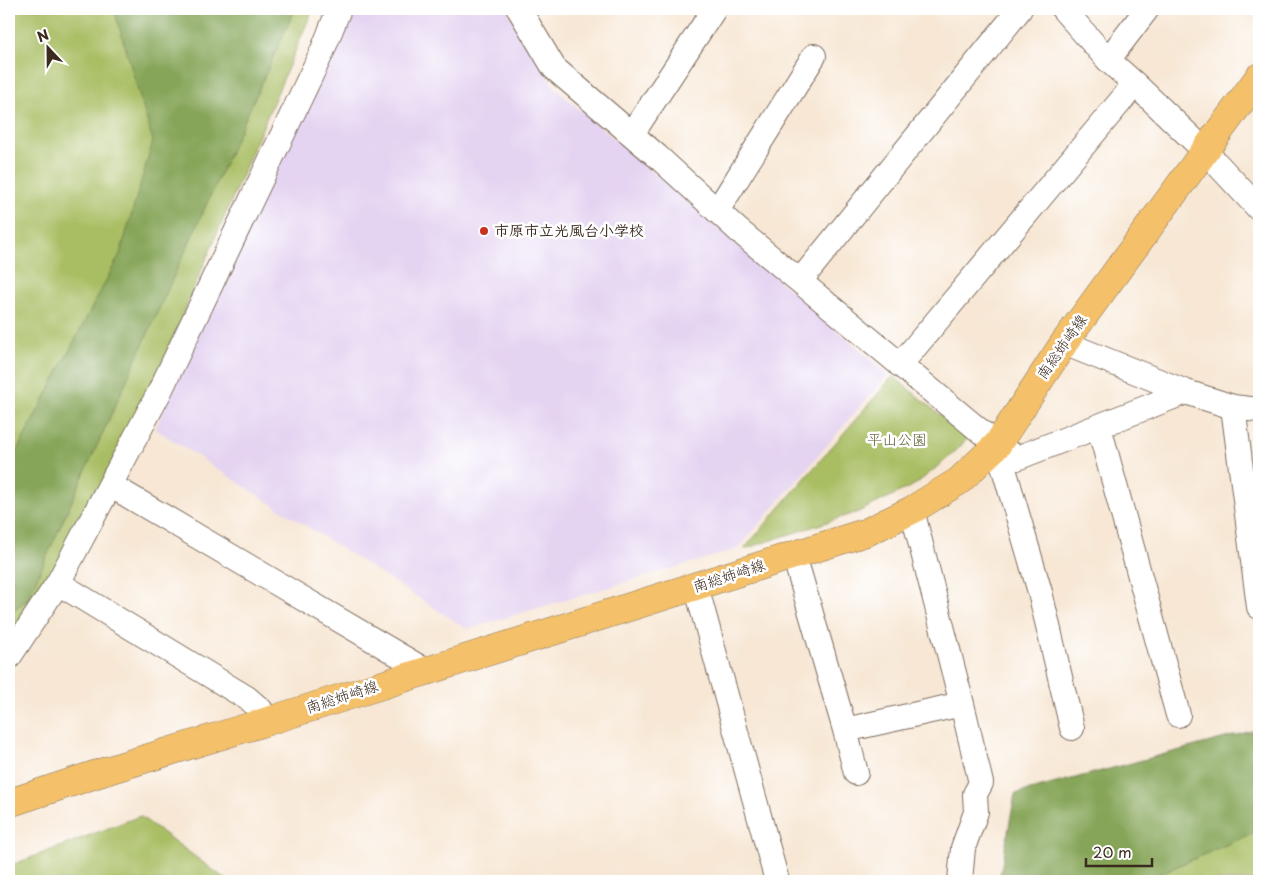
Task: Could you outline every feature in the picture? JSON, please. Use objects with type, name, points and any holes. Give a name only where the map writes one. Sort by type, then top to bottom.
[{"type":"main road","name":"南総姉崎線","points":[[9,803],[867,532],[912,510],[960,481],[997,445],[1064,343],[1259,77]]},
{"type":"street","points":[[9,657],[58,583],[159,393],[322,52],[339,9]]},
{"type":"street","points":[[519,9],[554,68],[800,281],[997,445],[1017,458],[1186,392]]},
{"type":"street","points":[[800,281],[1020,9]]},
{"type":"street","points":[[1063,9],[1108,60],[1205,151],[1259,208]]},
{"type":"street","points":[[1108,60],[1147,9]]},
{"type":"street","points":[[632,134],[713,11]]},
{"type":"street","points":[[718,211],[814,56]]},
{"type":"street","points":[[900,365],[1135,84]]},
{"type":"street","points":[[1064,343],[1186,392],[1233,406],[1259,410]]},
{"type":"street","points":[[1233,406],[1259,607]]},
{"type":"street","points":[[1099,427],[1178,714]]},
{"type":"street","points":[[997,445],[1040,592],[1072,728]]},
{"type":"street","points":[[110,485],[426,670]]},
{"type":"street","points":[[912,510],[981,783],[975,794],[976,812],[962,848],[960,881]]},
{"type":"street","points":[[794,555],[856,773]]},
{"type":"street","points":[[58,583],[246,698],[261,710],[265,722]]},
{"type":"street","points":[[696,586],[777,881]]},
{"type":"street","points":[[844,730],[962,704]]},
{"type":"shaded area","name":"市原市立光風台小学校","points":[[347,9],[506,9],[555,88],[888,374],[738,549],[467,629],[155,429]]},
{"type":"green space","points":[[9,9],[313,9],[110,485],[9,640]]},
{"type":"green space","points":[[114,9],[295,9],[27,600],[9,613],[9,466],[120,254],[153,141]]},
{"type":"green space","name":"平山公園","points":[[893,376],[968,438],[954,453],[916,484],[858,512],[744,549]]},
{"type":"green space","points":[[1259,729],[1259,831],[1143,881],[999,881],[1015,794]]},
{"type":"green space","points":[[1259,758],[1259,881],[1071,881]]},
{"type":"green space","points":[[140,816],[228,881],[9,881],[9,866]]},
{"type":"place","name":"市原市立光風台小学校","points":[[484,231]]}]
